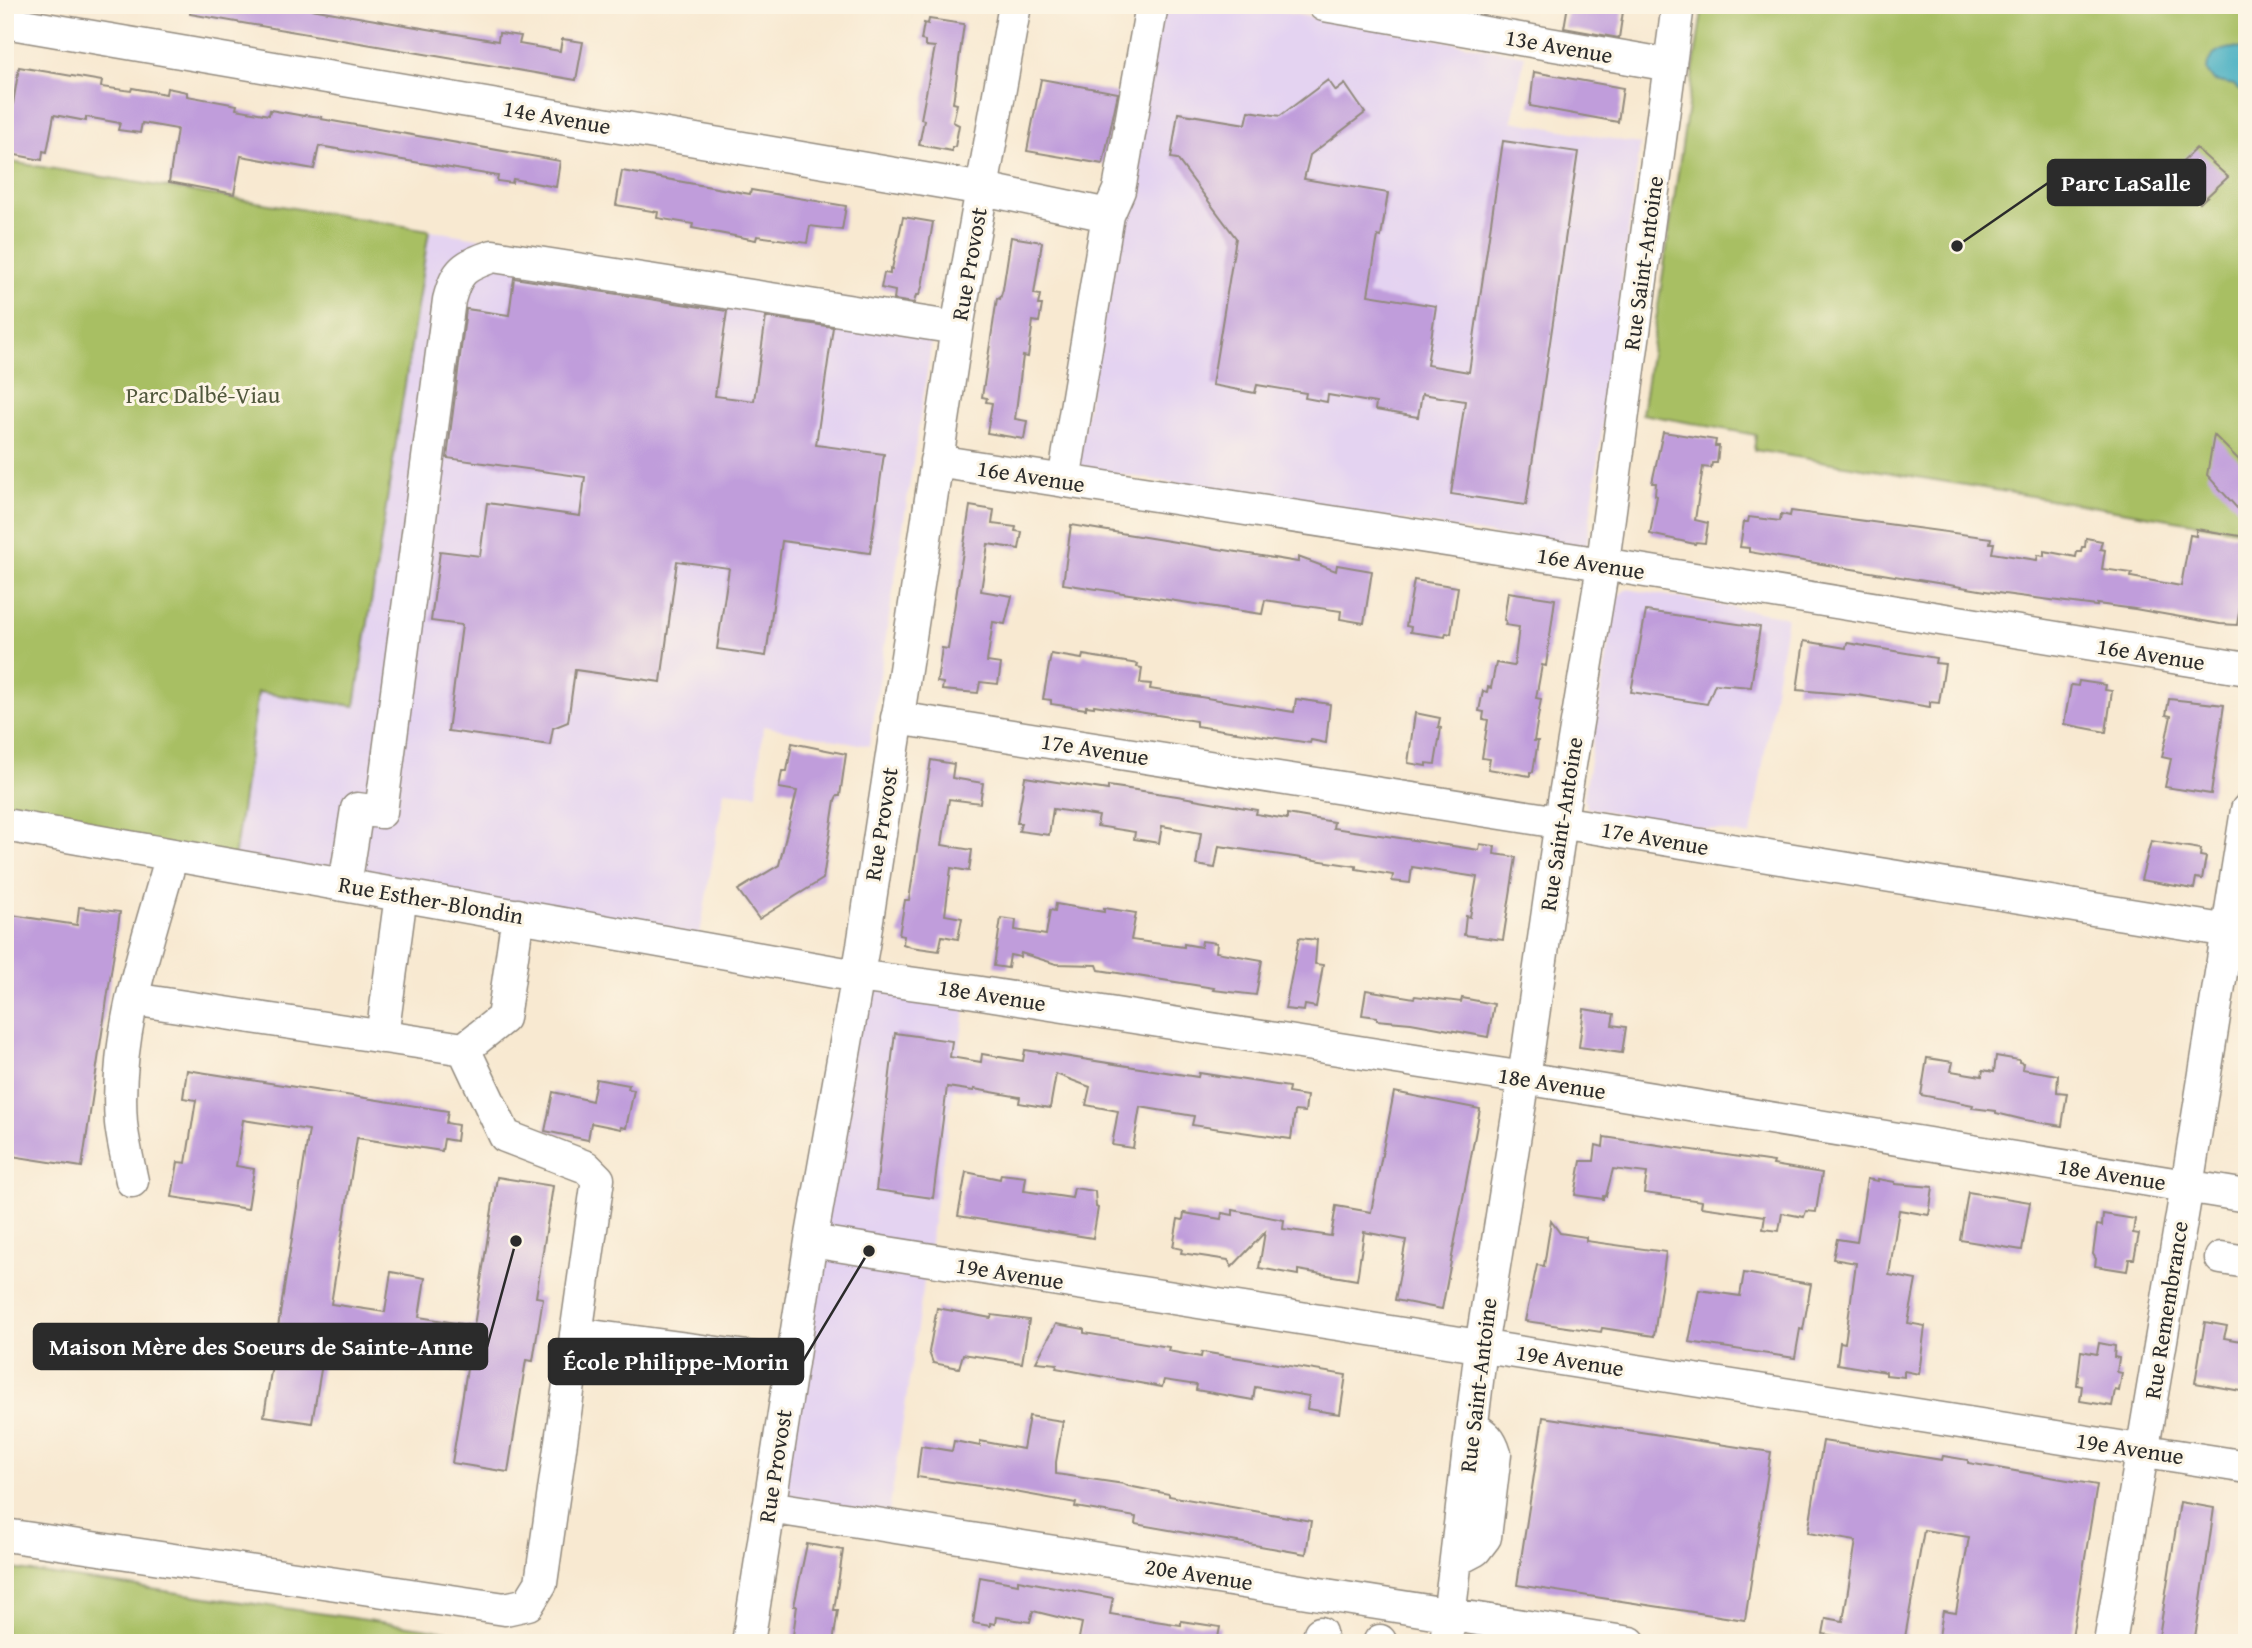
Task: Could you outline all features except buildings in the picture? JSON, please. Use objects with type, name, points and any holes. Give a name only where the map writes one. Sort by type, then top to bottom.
[{"type":"street","name":"Rue Provost","points":[[748,1643],[811,1241],[857,976],[957,328],[1016,5]]},
{"type":"street","points":[[1064,481],[1108,215],[1119,190],[1152,5]]},
{"type":"street","name":"13e Avenue","points":[[1324,5],[1670,65]]},
{"type":"street","name":"Rue Saint-Antoine","points":[[1448,1628],[1481,1347],[1602,564],[1678,5]]},
{"type":"street","name":"14e Avenue","points":[[5,22],[983,189],[1108,215]]},
{"type":"street","points":[[345,885],[357,809],[381,812],[449,300],[453,285],[467,265],[493,256],[957,328]]},
{"type":"street","name":"16e Avenue","points":[[936,461],[1602,564],[2247,669]]},
{"type":"street","name":"17e Avenue","points":[[897,718],[2237,932]]},
{"type":"street","name":"Rue Remembrance","points":[[2110,1643],[2187,1186],[2237,932],[2247,810]]},
{"type":"street","name":"Rue Esther-Blondin","points":[[5,825],[857,976]]},
{"type":"street","points":[[132,1181],[121,1124],[121,1074],[132,999],[172,855]]},
{"type":"street","points":[[382,1037],[401,895]]},
{"type":"street","points":[[132,999],[464,1049],[503,1018],[518,915]]},
{"type":"street","name":"18e Avenue","points":[[857,976],[1524,1078],[2247,1196]]},
{"type":"street","points":[[5,1535],[505,1609],[528,1604],[541,1583],[598,1179],[586,1167],[505,1136],[464,1049]]},
{"type":"street","name":"19e Avenue","points":[[811,1241],[2247,1467]]},
{"type":"street","points":[[576,1334],[792,1363]]},
{"type":"street","name":"20e Avenue","points":[[769,1507],[1448,1628],[1630,1643]]},
{"type":"shaded area","points":[[1158,5],[1242,5],[1525,55],[1512,121],[1640,144],[1586,550],[1077,467]]},
{"type":"shaded area","points":[[429,230],[936,314],[869,746],[763,726],[757,794],[724,791],[699,940],[233,866],[258,692],[355,706]]},
{"type":"shaded area","points":[[1627,589],[1787,617],[1751,836],[1587,808],[1584,799],[1616,597]]},
{"type":"shaded area","points":[[857,976],[968,991],[887,1526],[769,1507]]},
{"type":"green space","points":[[1703,5],[2247,5],[2247,532],[1754,450],[1756,435],[1642,414]]},
{"type":"green space","name":"Parc Dalbé-Viau","points":[[5,161],[429,230],[355,706],[258,692],[233,866],[5,825]]},
{"type":"green space","points":[[5,1568],[526,1643],[5,1643]]},
{"type":"water","points":[[2233,48],[2247,50],[2247,95],[2234,85],[2214,81],[2207,71],[2209,61],[2215,54]]},
{"type":"place","name":"Parc LaSalle","points":[[1957,246]]},
{"type":"place","name":"Maison Mère des Soeurs de Sainte-Anne","points":[[516,1241]]},
{"type":"place","name":"École Philippe-Morin","points":[[869,1251]]}]
